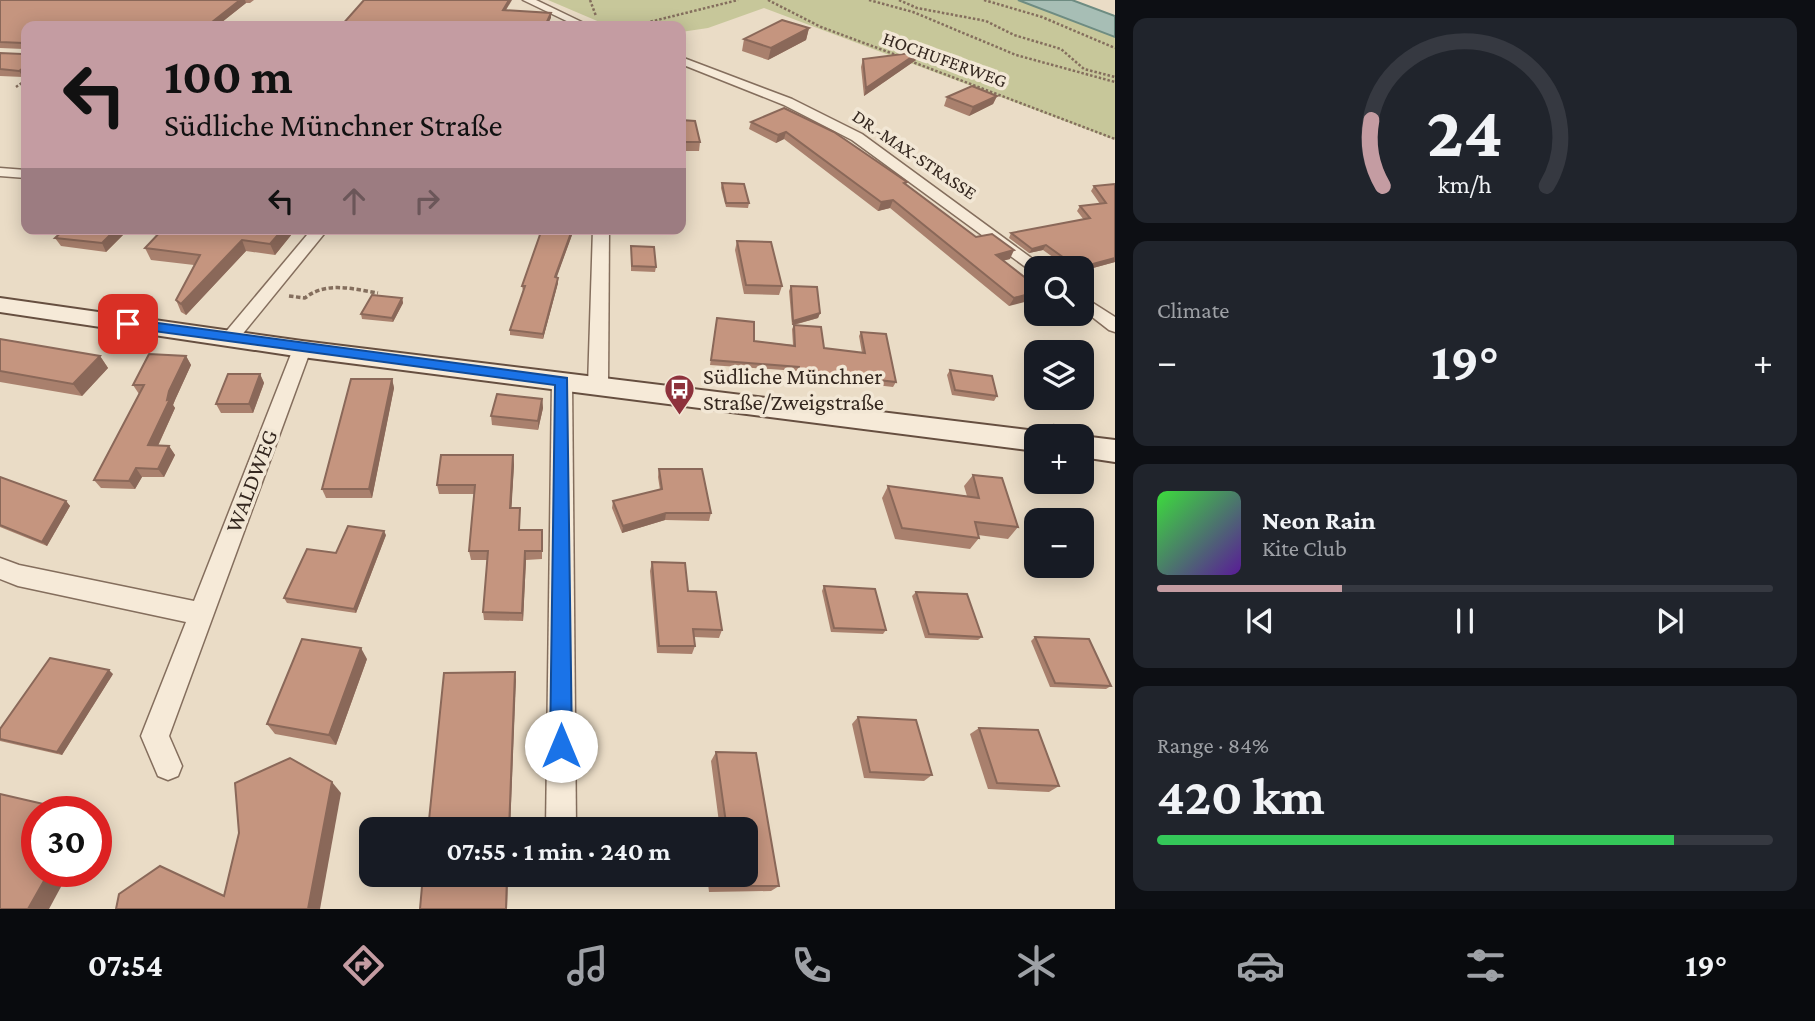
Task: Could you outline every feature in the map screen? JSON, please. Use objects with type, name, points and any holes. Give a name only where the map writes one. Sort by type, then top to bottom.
[{"type":"main road","points":[[0,305],[302,349],[1024,439]]},
{"type":"main road","points":[[1094,448],[1115,451]]},
{"type":"street","points":[[527,0],[574,21]]},
{"type":"street","name":"DR.-MAX-STRASSE","points":[[686,62],[788,102],[857,137],[1024,259]]},
{"type":"street","points":[[0,172],[21,174]]},
{"type":"street","points":[[230,338],[315,235]]},
{"type":"street","points":[[598,386],[601,235]]},
{"type":"street","points":[[1094,310],[1115,326]]},
{"type":"street","name":"WALDWEG","points":[[168,766],[155,736],[302,349]]},
{"type":"street","points":[[561,817],[562,381]]},
{"type":"street","points":[[0,568],[18,575],[201,614]]},
{"type":"path","points":[[653,21],[738,0]]},
{"type":"path","name":"HOCHUFERWEG","points":[[768,0],[857,42],[1115,139]]},
{"type":"path","points":[[869,0],[945,24],[1016,55],[1115,82]]},
{"type":"path","points":[[899,0],[917,8],[986,21],[1014,35],[1061,50],[1084,69],[1115,77]]},
{"type":"path","points":[[984,0],[1042,17],[1115,48]]},
{"type":"path","points":[[16,87],[21,84]]},
{"type":"path","points":[[268,293],[305,298],[310,293],[330,288],[378,293]]},
{"type":"green space","points":[[548,0],[1018,0],[1115,37],[1115,140],[764,8],[708,28],[686,31],[686,21],[597,21]]},
{"type":"shaded area","points":[[1018,0],[1072,0],[1115,16],[1115,37]]},
{"type":"building","points":[[0,0],[240,0],[213,21],[21,21],[21,43],[0,42]]},
{"type":"building","points":[[364,0],[509,0],[503,10],[551,13],[547,21],[345,21]]},
{"type":"building","points":[[782,20],[809,28],[771,48],[744,39]]},
{"type":"building","points":[[919,52],[866,88],[863,59]]},
{"type":"building","points":[[0,53],[21,54],[21,70],[0,69]]},
{"type":"building","points":[[972,86],[997,96],[973,107],[947,97]]},
{"type":"building","points":[[784,108],[834,132],[907,182],[904,183],[976,237],[992,234],[1014,250],[996,255],[1024,277],[1024,295],[1014,298],[893,200],[881,202],[786,132],[778,135],[751,122]]},
{"type":"building","points":[[686,120],[695,121],[700,142],[686,142]]},
{"type":"building","points":[[722,183],[744,184],[749,203],[726,203]]},
{"type":"building","points":[[1115,184],[1115,258],[1094,264],[1094,256],[1061,256],[1046,245],[1032,249],[1011,233],[1090,218],[1080,206],[1106,203],[1094,186]]},
{"type":"building","points":[[58,235],[110,235],[102,243],[55,238]]},
{"type":"building","points":[[157,235],[278,235],[270,244],[242,240],[181,304],[176,300],[200,255],[145,248]]},
{"type":"building","points":[[540,235],[570,235],[555,277],[558,278],[543,334],[510,330],[525,286],[522,286]]},
{"type":"building","points":[[737,241],[771,242],[782,286],[746,285]]},
{"type":"building","points":[[631,246],[654,247],[656,267],[632,266]]},
{"type":"building","points":[[791,286],[817,287],[820,313],[793,321]]},
{"type":"building","points":[[372,295],[402,298],[392,318],[361,314]]},
{"type":"building","points":[[717,318],[754,322],[754,341],[795,346],[794,325],[821,327],[824,348],[865,353],[861,332],[886,334],[896,382],[799,371],[799,367],[711,360]]},
{"type":"building","points":[[0,339],[100,356],[73,384],[0,371]]},
{"type":"building","points":[[149,354],[186,356],[169,391],[167,400],[170,399],[148,445],[169,446],[158,469],[136,468],[129,481],[94,480],[144,385],[133,385]]},
{"type":"building","points":[[950,370],[992,376],[997,396],[955,390]]},
{"type":"building","points":[[228,374],[260,374],[249,404],[216,404]]},
{"type":"building","points":[[351,379],[392,379],[369,489],[322,489]]},
{"type":"building","points":[[497,394],[542,399],[538,421],[491,416]]},
{"type":"building","points":[[441,455],[513,455],[510,508],[520,508],[519,530],[542,530],[542,551],[525,551],[522,613],[483,612],[488,551],[469,551],[475,485],[437,485]]},
{"type":"building","points":[[659,469],[702,469],[711,513],[666,513],[623,526],[613,501],[662,489]]},
{"type":"building","points":[[973,475],[1002,478],[1018,527],[975,522],[979,538],[902,528],[888,486],[979,498]]},
{"type":"building","points":[[0,477],[66,501],[42,542],[0,525]]},
{"type":"building","points":[[348,526],[384,531],[354,609],[284,598],[307,549],[336,553]]},
{"type":"building","points":[[652,562],[685,563],[688,591],[716,592],[722,630],[693,629],[695,646],[659,646]]},
{"type":"building","points":[[824,586],[875,589],[886,630],[834,628]]},
{"type":"building","points":[[916,592],[967,594],[982,637],[929,634]]},
{"type":"building","points":[[1035,637],[1089,639],[1111,686],[1055,683]]},
{"type":"building","points":[[302,639],[361,648],[329,735],[267,724]]},
{"type":"building","points":[[50,658],[109,670],[57,752],[0,739],[0,729]]},
{"type":"building","points":[[515,672],[509,817],[429,817],[444,673]]},
{"type":"building","points":[[858,717],[916,720],[932,775],[870,772]]},
{"type":"building","points":[[979,728],[1038,730],[1059,786],[997,783]]},
{"type":"building","points":[[716,752],[756,753],[779,886],[758,886],[758,817],[725,817]]},
{"type":"building","points":[[290,758],[332,782],[308,909],[116,909],[119,894],[160,866],[224,896],[239,833],[235,783]]},
{"type":"building","points":[[0,794],[21,799],[21,887],[40,887],[28,909],[0,909]]},
{"type":"building","points":[[422,887],[507,887],[506,909],[420,909]]},
{"type":"place","name":"Südliche Münchner Straße/Zweigstraße","points":[[680,416]]},
{"type":"route","points":[[128,324],[302,349],[562,381],[561,746]]}]
